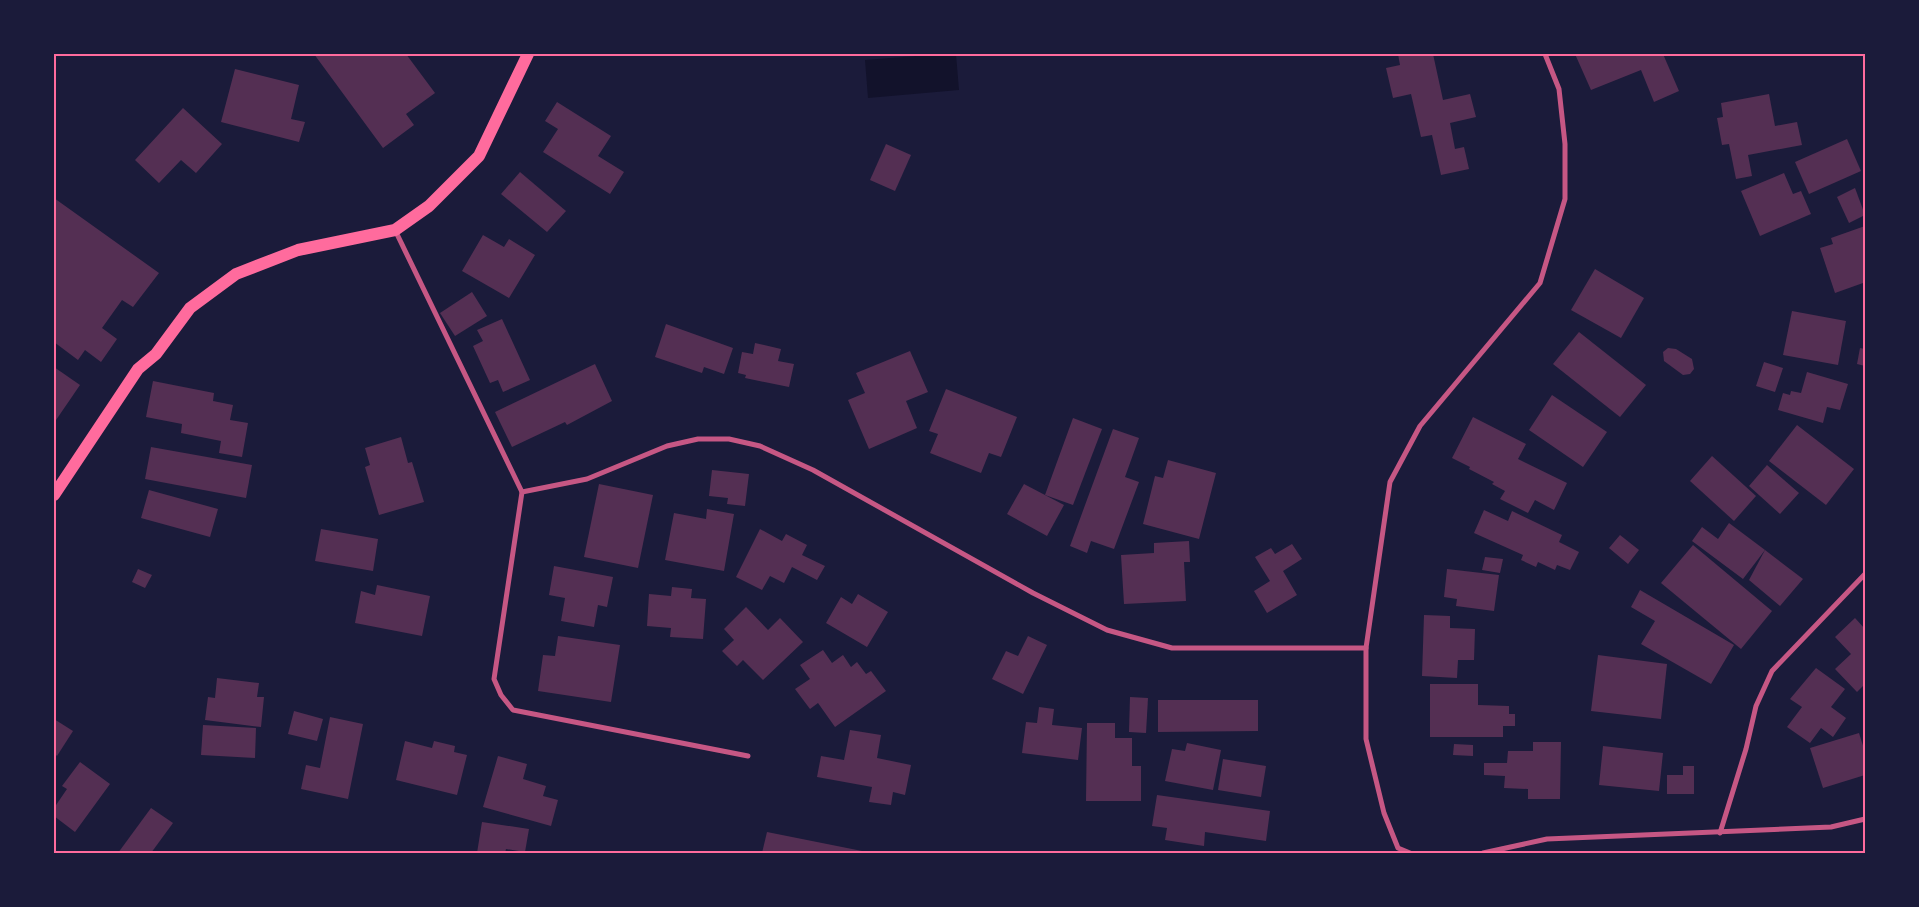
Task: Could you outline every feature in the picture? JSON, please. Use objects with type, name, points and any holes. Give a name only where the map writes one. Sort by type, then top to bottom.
[{"type":"main road","points":[[54,495],[138,369],[156,354],[190,308],[236,274],[298,250],[395,230],[430,206],[479,156],[528,54]]},
{"type":"street","points":[[1410,853],[1398,848],[1384,813],[1366,739],[1366,648],[1390,482],[1420,426],[1540,283],[1565,199],[1565,144],[1559,89],[1544,54]]},
{"type":"street","points":[[395,230],[522,492],[494,679],[500,695],[513,710],[748,756]]},
{"type":"street","points":[[522,492],[587,480],[668,446],[698,440],[730,440],[760,446],[813,470],[1033,593],[1107,630],[1172,648],[1366,648]]},
{"type":"street","points":[[1720,833],[1746,749],[1756,706],[1772,671],[1865,574]]},
{"type":"street","points":[[1483,853],[1547,839],[1832,827],[1865,819]]},
{"type":"shaded area","points":[[956,54],[959,90],[868,98],[865,60]]},
{"type":"building","points":[[314,54],[406,54],[435,93],[406,114],[414,125],[383,148]]},
{"type":"building","points":[[1398,54],[1433,54],[1443,100],[1470,94],[1476,117],[1450,123],[1455,149],[1464,147],[1469,169],[1441,175],[1432,135],[1421,137],[1411,94],[1393,98],[1386,68],[1400,65]]},
{"type":"building","points":[[1575,54],[1663,54],[1679,91],[1654,102],[1641,70],[1591,90]]},
{"type":"building","points":[[235,69],[299,85],[291,119],[305,122],[299,142],[221,122]]},
{"type":"building","points":[[1769,94],[1775,126],[1797,122],[1802,145],[1748,155],[1752,176],[1736,179],[1729,144],[1722,145],[1717,118],[1723,117],[1721,103]]},
{"type":"building","points":[[557,102],[611,136],[598,156],[624,172],[610,194],[543,152],[558,129],[545,121]]},
{"type":"building","points":[[183,108],[222,144],[196,173],[181,160],[159,183],[135,160]]},
{"type":"building","points":[[1847,139],[1861,171],[1809,194],[1795,162]]},
{"type":"building","points":[[886,144],[911,155],[895,191],[870,180]]},
{"type":"building","points":[[520,172],[566,211],[547,232],[501,194]]},
{"type":"building","points":[[1784,173],[1793,194],[1801,191],[1811,214],[1760,236],[1741,191]]},
{"type":"building","points":[[1855,188],[1865,215],[1849,223],[1837,197]]},
{"type":"building","points":[[54,198],[159,273],[133,307],[122,300],[102,328],[117,339],[101,362],[85,350],[78,360],[54,342]]},
{"type":"building","points":[[1865,226],[1865,288],[1863,283],[1835,293],[1820,248],[1833,244],[1831,238]]},
{"type":"building","points":[[483,235],[504,247],[509,239],[535,255],[509,298],[462,271]]},
{"type":"building","points":[[1595,269],[1644,298],[1621,338],[1571,310]]},
{"type":"building","points":[[472,292],[487,316],[455,336],[440,313]]},
{"type":"building","points":[[1792,311],[1846,321],[1838,365],[1783,355]]},
{"type":"building","points":[[502,319],[530,380],[503,392],[498,380],[490,383],[473,346],[483,341],[477,330]]},
{"type":"building","points":[[666,324],[733,348],[724,374],[704,367],[702,373],[655,357]]},
{"type":"building","points":[[1579,332],[1646,385],[1620,417],[1553,364]]},
{"type":"building","points":[[755,343],[781,349],[778,361],[794,364],[789,387],[745,378],[746,375],[738,373],[742,352],[753,354]]},
{"type":"building","points":[[1668,348],[1676,349],[1692,359],[1694,369],[1690,374],[1683,375],[1664,361],[1663,352]]},
{"type":"building","points":[[1860,348],[1865,349],[1865,366],[1857,364]]},
{"type":"building","points":[[910,351],[928,392],[906,401],[917,428],[869,449],[848,400],[865,393],[856,373]]},
{"type":"building","points":[[1764,362],[1783,368],[1775,392],[1756,386]]},
{"type":"building","points":[[595,364],[612,401],[567,425],[565,422],[512,447],[495,412]]},
{"type":"building","points":[[54,367],[80,385],[54,423]]},
{"type":"building","points":[[1807,372],[1848,384],[1840,410],[1827,407],[1823,423],[1778,410],[1783,393],[1790,395],[1791,391],[1801,393]]},
{"type":"building","points":[[153,381],[214,393],[213,401],[233,405],[230,420],[248,423],[242,457],[219,453],[221,441],[181,433],[182,424],[146,417]]},
{"type":"building","points":[[946,389],[1017,417],[1001,457],[989,453],[981,473],[930,453],[938,434],[929,431]]},
{"type":"building","points":[[1552,395],[1607,432],[1583,467],[1529,430]]},
{"type":"building","points":[[1473,417],[1526,444],[1518,459],[1567,483],[1554,510],[1535,500],[1528,513],[1500,499],[1505,491],[1492,484],[1494,482],[1469,469],[1470,467],[1452,458]]},
{"type":"building","points":[[1073,418],[1102,429],[1073,505],[1045,495]]},
{"type":"building","points":[[1797,425],[1854,469],[1826,505],[1769,461]]},
{"type":"building","points":[[1113,429],[1139,438],[1125,477],[1139,482],[1114,549],[1091,541],[1087,553],[1070,546]]},
{"type":"building","points":[[401,437],[408,463],[412,462],[424,502],[379,515],[365,467],[370,465],[365,448]]},
{"type":"building","points":[[151,447],[252,465],[246,498],[145,479]]},
{"type":"building","points":[[1712,456],[1756,496],[1734,521],[1690,481]]},
{"type":"building","points":[[1168,460],[1216,473],[1199,539],[1143,524],[1155,476],[1163,478]]},
{"type":"building","points":[[1767,465],[1799,493],[1780,514],[1749,486]]},
{"type":"building","points":[[712,470],[749,474],[745,506],[727,504],[728,498],[709,496]]},
{"type":"building","points":[[599,484],[653,495],[638,568],[584,557]]},
{"type":"building","points":[[1024,484],[1064,505],[1047,536],[1007,514]]},
{"type":"building","points":[[149,490],[218,509],[210,537],[141,518]]},
{"type":"building","points":[[707,509],[734,514],[724,571],[665,560],[674,513],[706,519]]},
{"type":"building","points":[[1484,510],[1508,521],[1512,511],[1562,535],[1559,542],[1579,552],[1570,570],[1557,565],[1555,570],[1538,562],[1536,567],[1521,560],[1523,555],[1474,533]]},
{"type":"building","points":[[1729,523],[1765,550],[1743,579],[1692,541],[1702,527],[1718,539]]},
{"type":"building","points":[[321,529],[378,539],[373,571],[315,561]]},
{"type":"building","points":[[760,529],[782,541],[786,534],[807,545],[802,555],[825,566],[817,580],[792,567],[784,583],[770,576],[762,590],[736,577]]},
{"type":"building","points":[[1620,535],[1639,550],[1628,564],[1609,548]]},
{"type":"building","points":[[1189,541],[1190,562],[1184,562],[1186,601],[1124,604],[1121,555],[1154,553],[1154,543]]},
{"type":"building","points":[[1292,544],[1302,559],[1283,571],[1297,595],[1267,613],[1254,591],[1270,581],[1255,557],[1271,548],[1275,554]]},
{"type":"building","points":[[1693,545],[1772,611],[1741,649],[1661,583]]},
{"type":"building","points":[[1765,550],[1803,579],[1780,606],[1749,580]]},
{"type":"building","points":[[1485,557],[1503,559],[1500,573],[1482,570]]},
{"type":"building","points":[[554,566],[613,577],[607,607],[598,605],[594,627],[561,621],[565,598],[549,595]]},
{"type":"building","points":[[138,569],[152,575],[145,588],[132,582]]},
{"type":"building","points":[[1447,569],[1499,575],[1494,611],[1456,606],[1457,599],[1444,597]]},
{"type":"building","points":[[377,585],[430,596],[422,636],[355,623],[361,591],[375,595]]},
{"type":"building","points":[[672,587],[692,589],[691,598],[706,599],[703,639],[670,637],[671,628],[647,626],[649,594],[671,596]]},
{"type":"building","points":[[1640,590],[1734,645],[1711,684],[1641,644],[1655,621],[1631,607]]},
{"type":"building","points":[[858,594],[888,612],[867,647],[826,623],[841,597],[852,604]]},
{"type":"building","points":[[746,607],[768,630],[780,618],[803,642],[763,680],[743,660],[737,666],[722,651],[734,640],[724,629]]},
{"type":"building","points":[[1424,615],[1450,616],[1450,628],[1475,629],[1474,660],[1458,660],[1457,678],[1422,676]]},
{"type":"building","points":[[1855,618],[1865,629],[1865,684],[1857,692],[1835,669],[1851,654],[1835,637]]},
{"type":"building","points":[[558,636],[620,645],[611,702],[538,691],[543,655],[555,656]]},
{"type":"building","points":[[1028,636],[1047,645],[1023,694],[992,679],[1006,651],[1018,656]]},
{"type":"building","points":[[823,650],[832,663],[843,655],[851,667],[857,662],[866,674],[871,671],[886,691],[835,727],[818,703],[810,709],[795,689],[810,679],[800,665]]},
{"type":"building","points":[[1598,655],[1667,664],[1661,719],[1591,711]]},
{"type":"building","points":[[1816,668],[1845,689],[1831,707],[1846,718],[1833,737],[1821,728],[1810,743],[1787,727],[1802,707],[1790,699]]},
{"type":"building","points":[[217,678],[259,683],[257,697],[264,697],[261,727],[205,720],[208,697],[215,698]]},
{"type":"building","points":[[1430,684],[1478,684],[1478,705],[1509,706],[1509,714],[1515,714],[1515,726],[1503,726],[1503,737],[1430,737]]},
{"type":"building","points":[[1130,697],[1148,698],[1146,733],[1129,732]]},
{"type":"building","points":[[1158,700],[1258,700],[1258,731],[1158,732]]},
{"type":"building","points":[[1039,707],[1054,709],[1052,725],[1082,728],[1078,760],[1022,753],[1026,722],[1037,723]]},
{"type":"building","points":[[294,711],[323,719],[317,741],[288,734]]},
{"type":"building","points":[[330,717],[363,724],[348,799],[301,789],[306,765],[320,768]]},
{"type":"building","points":[[54,719],[73,731],[57,756],[54,753]]},
{"type":"building","points":[[1087,723],[1115,723],[1115,738],[1132,738],[1132,766],[1141,766],[1141,801],[1086,801]]},
{"type":"building","points":[[203,725],[256,728],[255,758],[201,755]]},
{"type":"building","points":[[850,730],[881,735],[877,758],[911,765],[905,795],[893,792],[891,805],[869,802],[872,787],[817,777],[821,756],[844,760]]},
{"type":"building","points":[[1859,733],[1865,752],[1865,775],[1823,788],[1810,748]]},
{"type":"building","points":[[405,741],[432,748],[434,741],[455,746],[454,752],[467,755],[457,795],[396,780]]},
{"type":"building","points":[[1533,742],[1561,742],[1560,799],[1528,799],[1528,789],[1504,788],[1505,776],[1484,775],[1484,763],[1507,763],[1508,751],[1533,751]]},
{"type":"building","points":[[1187,743],[1221,750],[1213,790],[1165,781],[1172,749],[1185,751]]},
{"type":"building","points":[[1454,744],[1473,745],[1473,756],[1453,755]]},
{"type":"building","points":[[1603,746],[1663,753],[1659,791],[1599,785]]},
{"type":"building","points":[[498,756],[527,764],[523,779],[546,786],[543,796],[558,800],[551,826],[483,807]]},
{"type":"building","points":[[1223,759],[1266,766],[1261,797],[1218,790]]},
{"type":"building","points":[[80,762],[110,784],[75,832],[54,816],[54,808],[67,789],[62,786]]},
{"type":"building","points":[[1683,766],[1694,766],[1694,794],[1667,794],[1667,775],[1683,775]]},
{"type":"building","points":[[1157,795],[1270,811],[1266,841],[1205,832],[1204,846],[1165,840],[1167,828],[1152,826]]},
{"type":"building","points":[[151,808],[173,823],[151,853],[118,853]]},
{"type":"building","points":[[482,822],[529,829],[525,852],[506,849],[505,853],[477,853]]},
{"type":"building","points":[[767,832],[867,852],[867,853],[762,853]]}]
